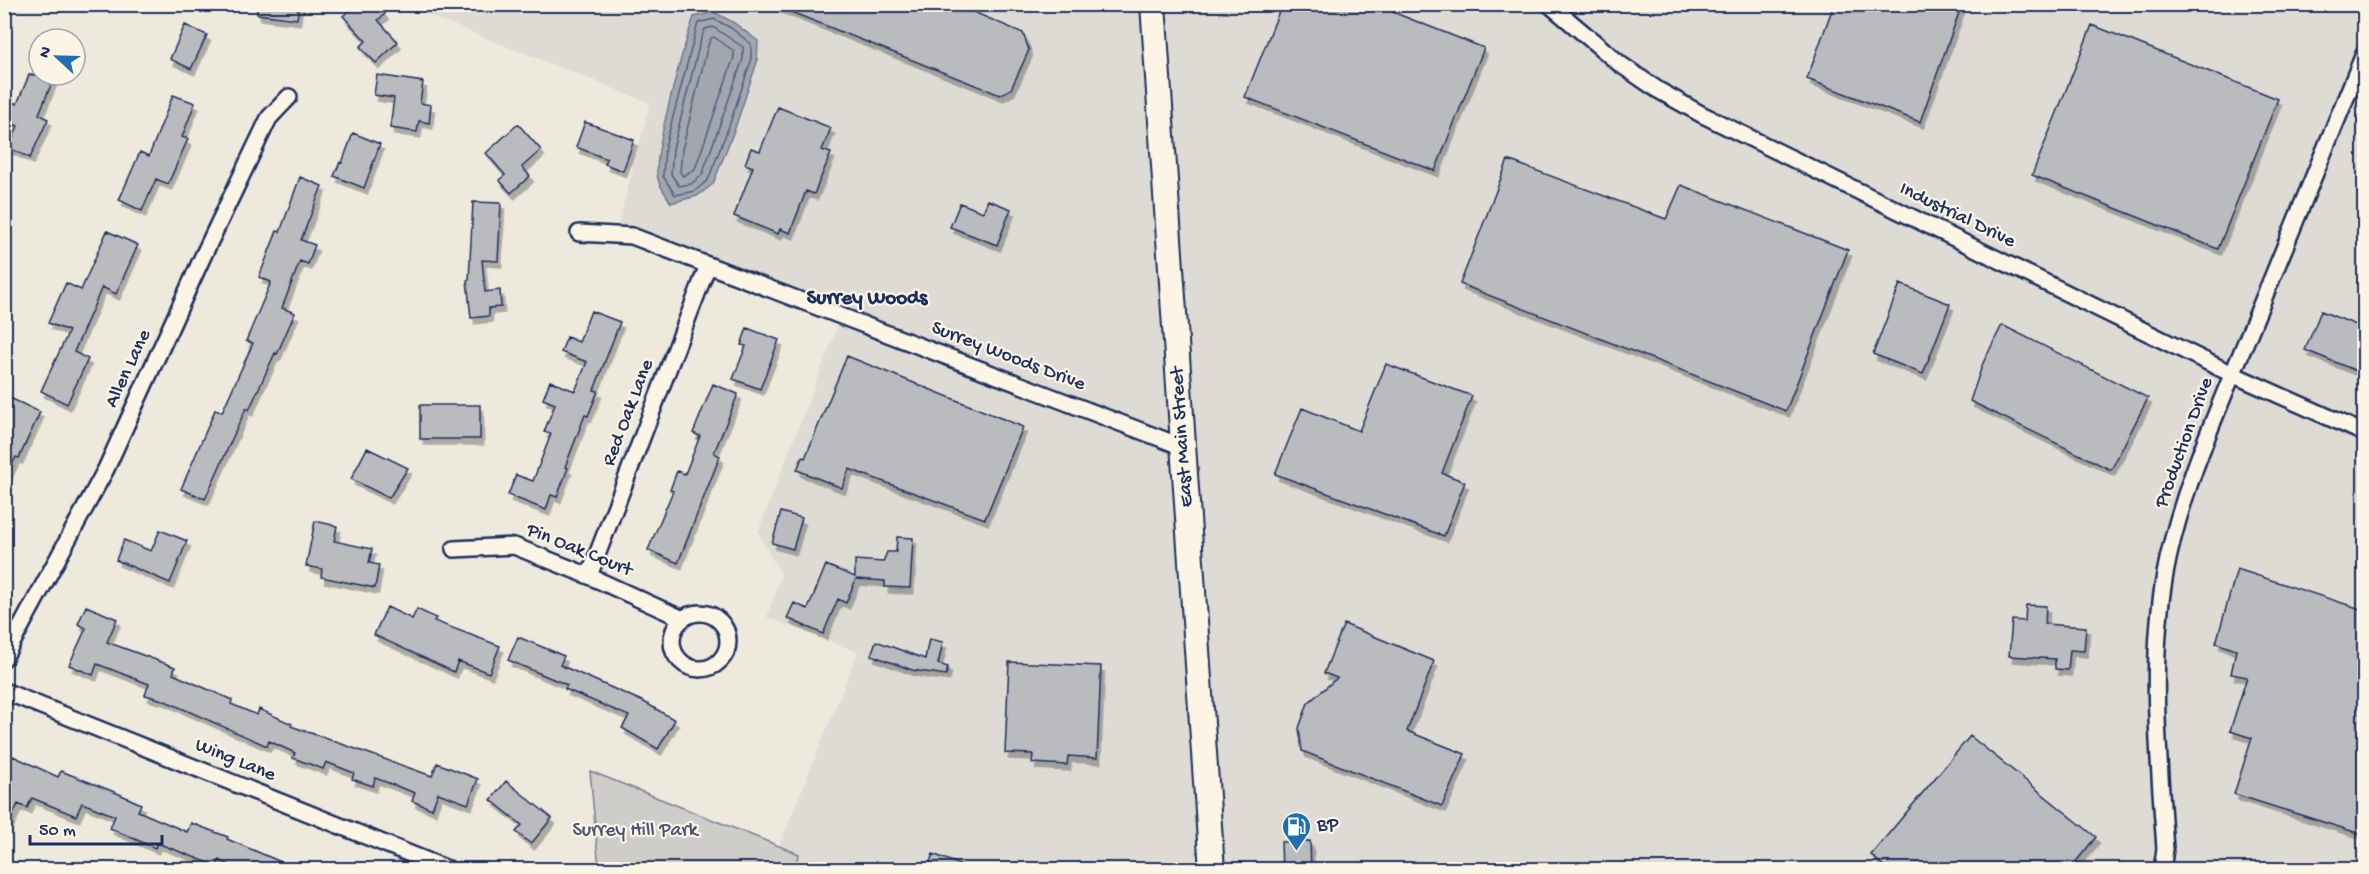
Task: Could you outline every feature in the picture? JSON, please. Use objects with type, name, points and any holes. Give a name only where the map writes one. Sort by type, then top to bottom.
[{"type":"main road","name":"East Main Street","points":[[1153,4],[1212,870]]},
{"type":"street","name":"Industrial Drive","points":[[1549,4],[1620,64],[1658,90],[1701,114],[2232,374],[2364,433]]},
{"type":"street","name":"Production Drive","points":[[2162,870],[2165,849],[2156,707],[2157,639],[2165,574],[2176,528],[2190,484],[2232,374],[2364,54]]},
{"type":"street","name":"Allen Lane","points":[[4,658],[106,469],[269,118],[289,98]]},
{"type":"street","name":"Surrey Woods Drive","points":[[579,233],[632,237],[1183,447]]},
{"type":"street","name":"Red Oak Lane","points":[[589,576],[708,265]]},
{"type":"street","name":"Pin Oak Court","points":[[454,549],[514,546],[589,576],[683,619]]},
{"type":"street","name":"Wing Lane","points":[[4,691],[450,870]]},
{"type":"shaded area","points":[[432,4],[1146,5],[1176,438],[618,226],[650,103],[425,14]]},
{"type":"shaded area","points":[[1160,5],[1540,5],[1619,74],[1694,118],[1903,222],[1909,205],[1661,83],[1559,5],[2364,5],[2364,869],[1221,869]]},
{"type":"shaded area","points":[[839,323],[1176,453],[1203,869],[793,869],[799,854],[779,846],[858,652],[767,617],[781,575],[758,532]]},
{"type":"green space","name":"Surrey Hill Park","points":[[590,771],[799,854],[793,869],[599,869]]},
{"type":"water","points":[[714,12],[734,23],[758,41],[757,62],[713,184],[697,196],[671,203],[658,179],[659,149],[664,126],[694,17]]},
{"type":"building","points":[[257,4],[299,4],[297,19],[257,14]]},
{"type":"building","points":[[356,4],[376,4],[385,14],[378,20],[398,42],[376,63],[360,47],[366,41],[343,16]]},
{"type":"building","points":[[771,4],[955,4],[1023,33],[1029,50],[1011,89],[1000,95]]},
{"type":"building","points":[[1282,4],[1392,4],[1390,11],[1484,48],[1435,171],[1245,97]]},
{"type":"building","points":[[1834,4],[1962,4],[1920,122],[1807,79]]},
{"type":"building","points":[[185,25],[207,35],[191,69],[170,59]]},
{"type":"building","points":[[2092,25],[2278,99],[2218,249],[2032,175]]},
{"type":"building","points":[[377,75],[423,82],[420,103],[431,105],[429,123],[419,121],[417,132],[390,128],[394,98],[374,95]]},
{"type":"building","points":[[27,80],[27,87],[50,87],[39,114],[48,119],[30,158],[9,148],[18,126],[4,120],[4,112],[10,101],[17,104]]},
{"type":"building","points":[[173,95],[195,103],[182,137],[188,139],[168,184],[156,179],[142,211],[119,200],[140,152],[149,156]]},
{"type":"building","points":[[778,107],[831,128],[822,150],[831,153],[814,194],[806,191],[790,233],[780,229],[778,234],[734,216],[753,167],[745,164],[751,148],[760,151]]},
{"type":"building","points":[[585,122],[634,140],[623,171],[605,164],[607,159],[576,147]]},
{"type":"building","points":[[518,124],[541,150],[522,167],[530,176],[511,193],[499,180],[505,175],[486,153]]},
{"type":"building","points":[[353,133],[380,144],[364,188],[334,176],[340,162],[342,163]]},
{"type":"building","points":[[1508,160],[1666,219],[1681,185],[1848,250],[1786,411],[1460,284]]},
{"type":"building","points":[[300,177],[322,186],[301,240],[315,245],[308,264],[300,261],[282,308],[295,313],[249,410],[246,408],[205,499],[181,489],[215,410],[222,412],[253,343],[246,341],[271,282],[259,277],[277,231],[280,232]]},
{"type":"building","points":[[988,200],[1011,209],[997,245],[950,227],[960,203],[983,212]]},
{"type":"building","points":[[473,202],[501,203],[498,261],[482,260],[485,292],[500,290],[501,307],[489,308],[489,316],[471,318],[467,280],[469,280]]},
{"type":"building","points":[[107,231],[138,245],[116,294],[102,287],[74,352],[88,359],[67,404],[41,391],[69,331],[48,323],[66,283],[81,290]]},
{"type":"building","points":[[1900,284],[1950,304],[1923,374],[1873,354]]},
{"type":"building","points":[[591,311],[620,322],[594,390],[598,391],[588,416],[585,415],[565,467],[568,468],[557,497],[551,495],[546,510],[508,495],[516,475],[533,481],[551,434],[544,432],[555,404],[543,399],[550,381],[575,391],[587,362],[561,352],[567,337],[579,342]]},
{"type":"building","points":[[2321,311],[2364,328],[2364,374],[2305,350]]},
{"type":"building","points":[[2002,325],[2148,398],[2111,470],[1970,401],[1983,363]]},
{"type":"building","points":[[747,328],[779,340],[760,389],[733,379],[746,346],[741,345]]},
{"type":"building","points":[[847,356],[1023,427],[985,519],[849,469],[842,488],[797,470],[802,457],[805,458]]},
{"type":"building","points":[[1386,364],[1472,396],[1442,473],[1465,482],[1444,536],[1275,474],[1302,408],[1359,431]]},
{"type":"building","points":[[713,384],[738,394],[714,453],[720,456],[678,563],[648,550],[673,491],[670,490],[677,471],[685,474],[700,436],[693,433]]},
{"type":"building","points":[[10,398],[40,412],[19,458],[16,457],[4,481],[4,411]]},
{"type":"building","points":[[420,405],[480,405],[480,439],[420,439]]},
{"type":"building","points":[[367,448],[408,468],[389,498],[351,479]]},
{"type":"building","points":[[781,512],[802,518],[793,549],[772,543]]},
{"type":"building","points":[[315,521],[337,526],[334,541],[372,549],[369,563],[379,565],[375,588],[321,577],[322,569],[306,566]]},
{"type":"building","points":[[160,530],[187,541],[170,583],[116,560],[124,540],[151,551]]},
{"type":"building","points":[[897,537],[913,538],[910,588],[885,587],[885,581],[856,579],[846,603],[838,599],[823,634],[787,618],[794,603],[808,609],[826,565],[855,577],[855,560],[883,562],[887,552],[896,552]]},
{"type":"building","points":[[2237,569],[2364,610],[2364,835],[2234,794],[2252,738],[2230,731],[2247,677],[2231,674],[2236,650],[2216,643]]},
{"type":"building","points":[[2026,605],[2046,606],[2045,624],[2086,627],[2084,651],[2070,650],[2068,670],[2055,669],[2055,659],[2009,656],[2012,620],[2025,621]]},
{"type":"building","points":[[86,606],[117,619],[107,642],[175,667],[173,674],[232,700],[231,704],[257,715],[259,709],[292,724],[291,726],[432,776],[437,763],[478,779],[468,804],[438,793],[432,809],[412,801],[415,793],[375,778],[373,786],[352,779],[354,773],[326,762],[323,769],[293,758],[295,753],[269,741],[267,746],[163,700],[145,695],[149,684],[97,664],[93,675],[69,665],[86,628],[78,624]]},
{"type":"building","points":[[387,607],[412,619],[417,609],[436,618],[434,621],[500,646],[489,673],[458,661],[454,672],[374,635]]},
{"type":"building","points":[[1344,624],[1434,661],[1407,731],[1465,754],[1442,806],[1302,751],[1299,728],[1308,703],[1337,678],[1324,673]]},
{"type":"building","points":[[518,637],[564,656],[560,665],[644,702],[675,720],[658,749],[622,728],[629,716],[565,689],[567,685],[508,660]]},
{"type":"building","points":[[929,639],[943,642],[938,664],[948,667],[946,675],[912,670],[871,655],[876,641],[925,659]]},
{"type":"building","points":[[1009,662],[1101,666],[1097,758],[1068,756],[1067,765],[1032,763],[1033,754],[1005,753]]},
{"type":"building","points":[[1970,736],[2096,837],[2069,870],[1888,870],[1871,855]]},
{"type":"building","points":[[13,756],[58,777],[61,771],[117,793],[141,804],[138,811],[187,832],[191,823],[300,870],[241,870],[219,860],[217,866],[157,843],[155,848],[110,828],[115,816],[82,803],[76,816],[32,798],[27,808],[18,804],[4,834],[4,775]]},
{"type":"building","points":[[506,781],[552,818],[531,844],[516,832],[522,825],[491,800]]},
{"type":"building","name":"BP","points":[[1310,841],[1311,870],[1282,870],[1281,842]]},
{"type":"building","points":[[933,854],[970,869],[970,870],[927,870]]},
{"type":"place","name":"BP","points":[[1296,852]]},
{"type":"district","name":"Surrey Woods","points":[[867,299]]}]
